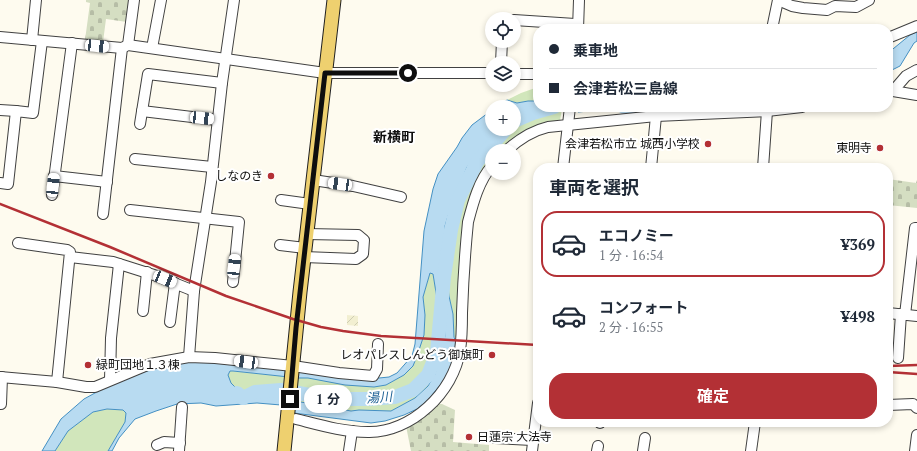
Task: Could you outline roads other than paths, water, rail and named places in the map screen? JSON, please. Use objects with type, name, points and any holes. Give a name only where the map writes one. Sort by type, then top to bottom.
[{"type":"main road","points":[[284,451],[292,417],[293,368],[304,252],[334,0]]},
{"type":"street","points":[[0,110],[33,112],[37,40],[36,0]]},
{"type":"street","points":[[103,214],[125,47],[134,0]]},
{"type":"street","points":[[152,48],[161,0]]},
{"type":"street","points":[[189,357],[194,291],[206,218],[217,120],[234,0]]},
{"type":"street","points":[[576,24],[579,0]]},
{"type":"street","points":[[773,24],[778,0],[792,6],[827,10],[835,6],[856,7],[869,0]]},
{"type":"street","points":[[521,21],[549,24]]},
{"type":"street","points":[[893,36],[917,26]]},
{"type":"street","points":[[0,37],[72,44],[152,48],[325,73],[485,73]]},
{"type":"street","points":[[52,194],[72,44]]},
{"type":"street","points":[[893,89],[906,76],[917,70]]},
{"type":"street","points":[[140,124],[148,74],[222,83]]},
{"type":"street","points":[[521,74],[533,74]]},
{"type":"street","points":[[893,91],[917,95]]},
{"type":"street","points":[[0,184],[8,184],[16,111]]},
{"type":"street","points":[[142,111],[217,120]]},
{"type":"street","points":[[564,163],[570,112]]},
{"type":"street","points":[[514,144],[520,139],[538,130],[569,122],[744,112]]},
{"type":"street","points":[[763,163],[766,112]]},
{"type":"street","points":[[651,163],[656,116]]},
{"type":"street","points":[[135,159],[212,167]]},
{"type":"street","points":[[54,176],[107,182]]},
{"type":"street","points":[[292,417],[352,431],[380,431],[407,421],[426,409],[436,399],[455,372],[460,350],[468,222],[477,193],[485,176]]},
{"type":"street","points":[[313,180],[353,186],[401,197]]},
{"type":"street","points":[[281,200],[310,204]]},
{"type":"street","points":[[130,210],[239,222],[233,282]]},
{"type":"street","points":[[898,358],[915,228],[917,228]]},
{"type":"street","points":[[280,245],[304,252],[356,259],[363,254],[364,240],[358,235],[307,234]]},
{"type":"street","points":[[18,243],[67,250],[70,252],[57,382]]},
{"type":"street","points":[[70,257],[90,258],[119,264],[147,272],[194,291]]},
{"type":"street","points":[[110,380],[111,338],[119,264]]},
{"type":"street","points":[[143,311],[147,272]]},
{"type":"street","points":[[170,322],[176,283]]},
{"type":"street","points":[[893,314],[917,316]]},
{"type":"street","points":[[1,404],[1,377],[95,387],[150,364],[189,357],[215,358],[373,376],[377,369],[378,344]]},
{"type":"street","points":[[893,405],[913,404],[917,408]]},
{"type":"street","points":[[157,445],[164,442],[180,447],[182,407]]},
{"type":"street","points":[[532,451],[535,427]]},
{"type":"street","points":[[751,451],[754,427]]},
{"type":"street","points":[[349,451],[352,431]]},
{"type":"street","points":[[915,451],[917,435]]},
{"type":"street","points":[[495,438],[532,440]]},
{"type":"street","points":[[643,451],[645,438]]},
{"type":"water","points":[[917,32],[917,41],[914,43],[900,66],[893,70],[893,49],[910,35]]},
{"type":"water","points":[[533,101],[533,112],[539,112],[522,115],[521,102]]},
{"type":"water","points":[[485,115],[485,136],[495,136],[488,144],[485,144],[485,147],[467,167],[445,226],[447,277],[453,314],[454,337],[457,346],[454,362],[445,379],[428,400],[417,409],[385,421],[371,423],[294,413],[281,405],[257,403],[216,406],[201,403],[177,404],[135,419],[119,438],[112,451],[108,451],[125,422],[126,413],[123,410],[107,409],[93,412],[68,431],[55,451],[42,451],[61,419],[84,399],[115,382],[170,363],[202,361],[351,377],[379,378],[389,377],[397,373],[412,356],[415,344],[424,231],[433,189],[438,174],[472,125]],"holes":[[[430,273],[433,274],[438,305],[444,318],[445,336],[435,374],[428,386],[415,398],[391,411],[351,411],[295,401],[284,389],[272,396],[263,397],[237,389],[231,383],[228,375],[230,371],[233,371],[308,378],[345,385],[374,387],[386,385],[404,375],[413,366],[417,356],[424,335],[425,315],[423,297]]]},
{"type":"waterway","name":"湯川","points":[[521,118],[536,112]]},
{"type":"waterway","name":"湯川","points":[[237,393],[243,398],[255,392],[281,390],[333,399],[369,399],[395,397],[413,390],[428,375],[437,352],[444,277],[451,230],[458,200],[477,162],[500,136]]},
{"type":"railway","points":[[0,204],[110,247],[226,296],[321,327],[381,336],[533,345]]},
{"type":"railway","points":[[893,366],[917,365]]},
{"type":"railway","points":[[893,372],[917,374]]},
{"type":"place","name":"会津若松市立 城西小学校","points":[[708,144]]},
{"type":"place","name":"東明寺","points":[[880,148]]},
{"type":"place","name":"しなのき","points":[[271,176]]},
{"type":"place","name":"レオパレスしんどう御旗町","points":[[492,355]]},
{"type":"place","name":"緑町団地１３棟","points":[[88,365]]},
{"type":"place","name":"日蓮宗 大法寺","points":[[469,437]]},
{"type":"district","name":"新横町","points":[[394,137]]}]
